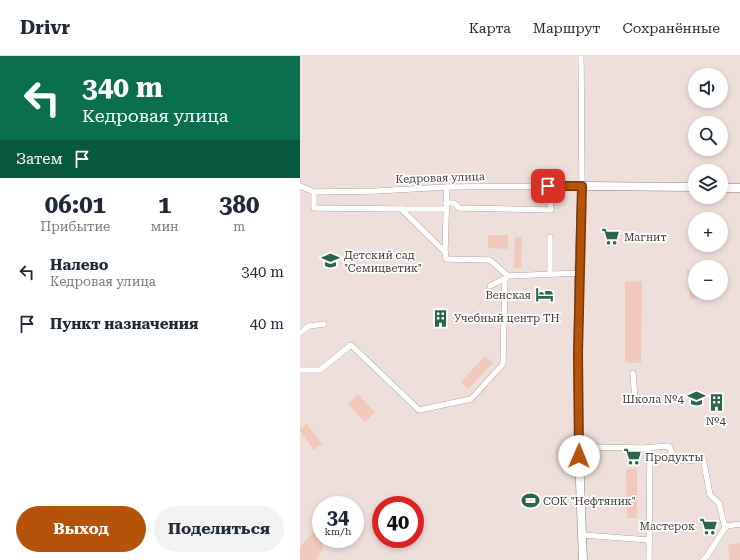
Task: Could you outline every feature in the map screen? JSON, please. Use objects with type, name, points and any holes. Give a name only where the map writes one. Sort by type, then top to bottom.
[{"type":"street","points":[[581,56],[582,186],[578,369],[583,560]]},
{"type":"street","name":"Кедровая улица","points":[[300,186],[314,192],[376,191],[447,187],[582,186]]},
{"type":"street","points":[[314,192],[314,208],[401,209],[446,206],[454,204],[459,208],[551,210],[548,186]]},
{"type":"street","points":[[582,186],[688,187]]},
{"type":"street","points":[[300,370],[320,370],[351,345],[418,410],[471,399],[503,364],[507,277],[490,260],[446,259],[447,187]]},
{"type":"street","points":[[728,188],[740,188]]},
{"type":"street","points":[[401,209],[445,252]]},
{"type":"street","points":[[550,237],[550,274]]},
{"type":"street","points":[[490,286],[507,277],[579,273]]},
{"type":"street","points":[[300,333],[309,326],[324,324]]},
{"type":"street","points":[[633,373],[635,400]]},
{"type":"street","points":[[579,447],[643,448],[669,446],[678,460],[682,462],[703,458],[710,495],[718,503],[725,528]]},
{"type":"street","points":[[643,448],[650,453],[649,560]]},
{"type":"street","points":[[703,560],[727,526],[740,524]]},
{"type":"street","points":[[583,535],[649,540]]},
{"type":"shaded area","points":[[488,235],[508,235],[508,249],[488,248]]},
{"type":"shaded area","points":[[515,237],[522,237],[521,268],[514,268]]},
{"type":"shaded area","points":[[642,281],[641,363],[625,362],[625,282]]},
{"type":"shaded area","points":[[485,356],[493,363],[468,389],[461,382]]},
{"type":"shaded area","points":[[358,394],[375,412],[365,422],[348,404]]},
{"type":"shaded area","points":[[307,424],[322,444],[314,450],[300,431],[300,429]]},
{"type":"shaded area","points":[[637,468],[637,518],[627,518],[626,469]]},
{"type":"shaded area","points":[[312,533],[312,548],[323,549],[316,560],[300,560],[300,547]]},
{"type":"shaded area","points":[[740,543],[740,560],[730,560],[728,545]]},
{"type":"place","name":"Магнит","points":[[611,237]]},
{"type":"place","name":"Детский сад \"Семицветик\"","points":[[331,261]]},
{"type":"place","name":"Венская","points":[[544,295]]},
{"type":"place","name":"Учебный центр ТН","points":[[441,318]]},
{"type":"place","name":"Школа №4","points":[[697,399]]},
{"type":"place","name":"№4","points":[[716,403]]},
{"type":"place","name":"Продукты","points":[[632,457]]},
{"type":"place","name":"СОК \"Нефтяник\"","points":[[530,501]]},
{"type":"place","name":"Мастерок","points":[[708,526]]},
{"type":"route","points":[[548,186],[582,186],[578,353],[579,456]]}]
